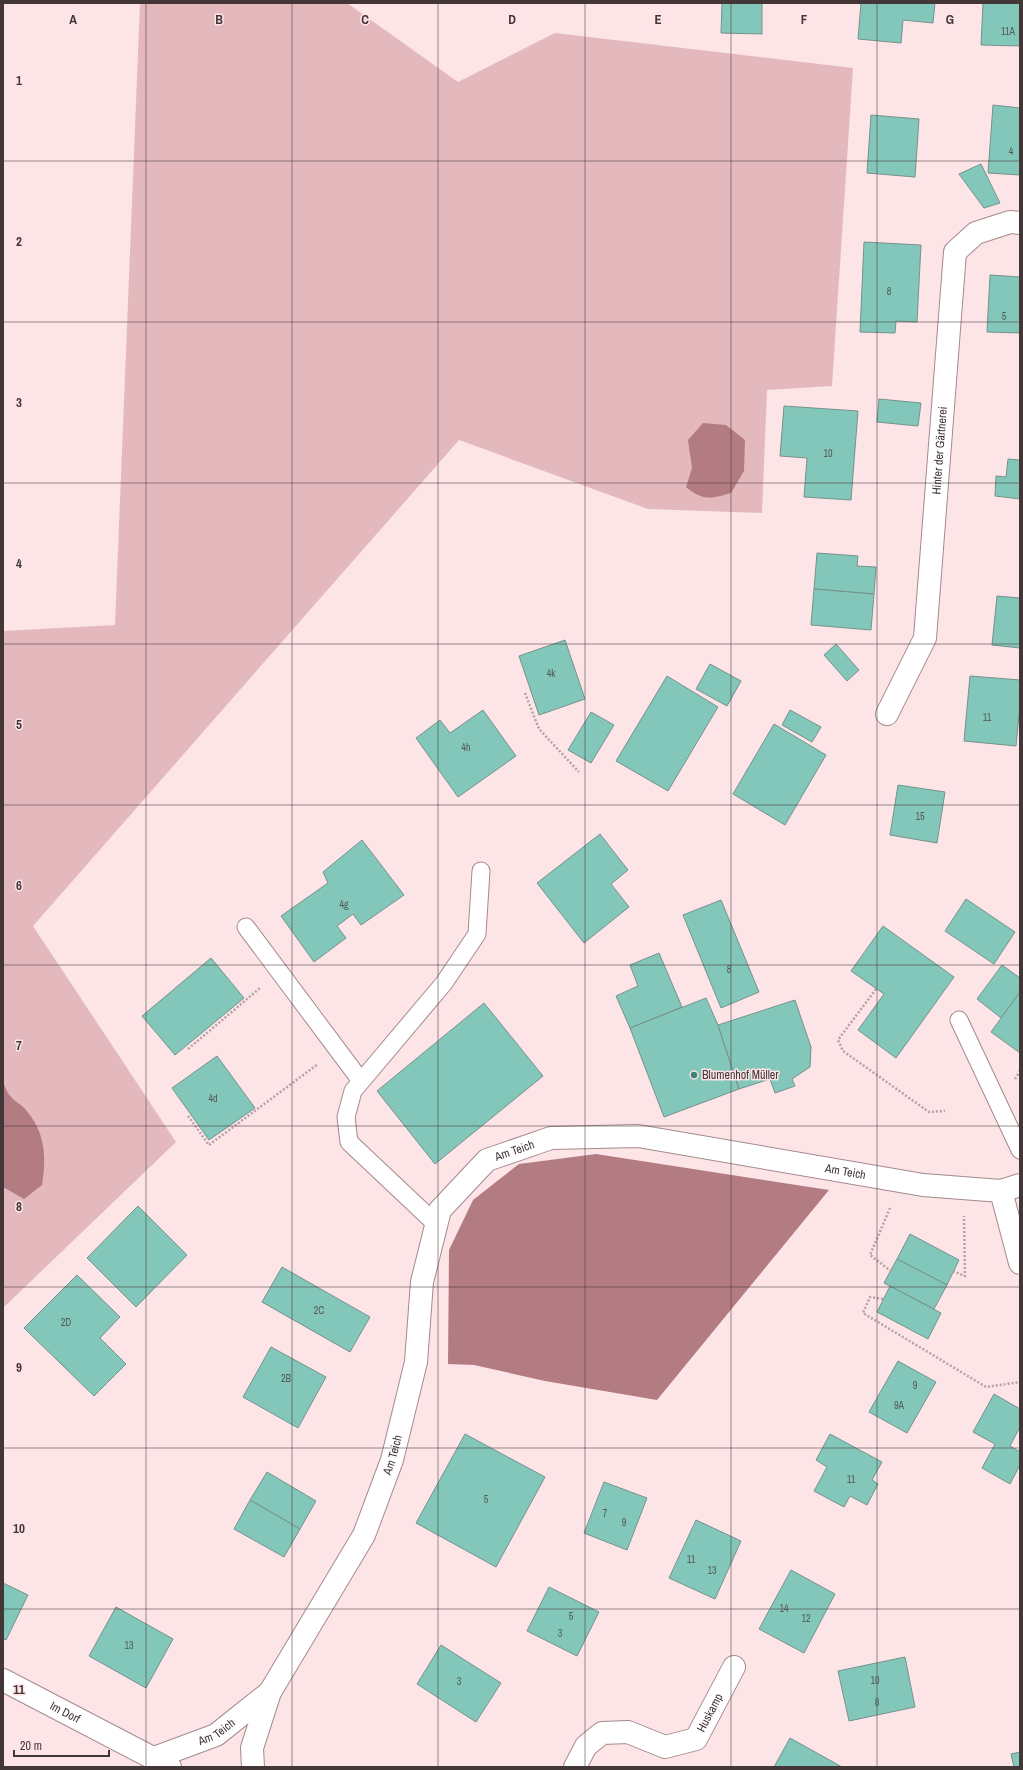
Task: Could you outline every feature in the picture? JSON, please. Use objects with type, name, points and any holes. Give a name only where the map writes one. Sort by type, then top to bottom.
[{"type":"street","name":"Hinter der Gärtnerei","points":[[887,714],[925,638],[955,252],[976,232],[1010,222],[1020,223]]},
{"type":"street","name":"Am Teich","points":[[253,1767],[252,1748],[270,1692],[364,1535],[392,1460],[416,1362],[422,1282],[440,1210],[487,1160],[551,1138],[638,1136],[901,1182],[963,1188],[1010,1188],[1020,1263]]},
{"type":"street","name":"Huskamp","points":[[575,1767],[586,1746],[602,1733],[628,1732],[665,1747],[696,1740],[734,1667]]},
{"type":"street","name":"Im Dorf","points":[[3,1680],[162,1763]]},
{"type":"street","name":"Am Teich","points":[[162,1763],[216,1735],[270,1692]]},
{"type":"lane","points":[[436,1224],[349,1142],[346,1117],[353,1090],[444,983],[476,934],[481,871]]},
{"type":"lane","points":[[246,927],[361,1080]]},
{"type":"lane","points":[[959,1020],[1020,1150]]},
{"type":"path","points":[[525,693],[539,730],[578,772]]},
{"type":"path","points":[[188,1049],[280,971]]},
{"type":"path","points":[[876,989],[838,1040],[843,1051],[930,1112],[945,1111]]},
{"type":"path","points":[[188,1116],[209,1144],[337,1049]]},
{"type":"path","points":[[891,1271],[870,1255],[901,1182]]},
{"type":"path","points":[[953,1271],[965,1276],[963,1188]]},
{"type":"path","points":[[883,1299],[870,1297],[863,1312],[986,1387],[1020,1382]]},
{"type":"shaded area","points":[[140,3],[347,3],[458,82],[555,33],[853,68],[832,386],[767,390],[762,513],[648,509],[459,440],[33,926],[176,1142],[3,1308],[3,631],[115,625]]},
{"type":"shaded area","points":[[703,423],[726,425],[745,440],[744,471],[731,493],[718,497],[702,497],[686,487],[692,468],[688,440]]},
{"type":"shaded area","points":[[3,1083],[11,1097],[32,1117],[37,1126],[43,1145],[44,1175],[42,1185],[24,1199],[3,1187]]},
{"type":"shaded area","points":[[596,1154],[829,1190],[657,1400],[545,1381],[474,1365],[448,1364],[449,1250],[473,1200],[519,1164]]},
{"type":"building","points":[[722,3],[762,3],[762,34],[721,33]]},
{"type":"building","points":[[861,3],[935,3],[933,23],[903,20],[901,43],[858,39]]},
{"type":"building","points":[[983,3],[1020,3],[1020,46],[981,45]]},
{"type":"building","points":[[993,105],[1020,108],[1020,175],[988,173]]},
{"type":"building","points":[[871,115],[919,119],[915,177],[867,173]]},
{"type":"building","points":[[981,164],[1000,203],[984,208],[959,174]]},
{"type":"building","points":[[864,242],[921,245],[917,322],[896,321],[895,333],[860,332]]},
{"type":"building","points":[[990,275],[1020,277],[1020,333],[987,332]]},
{"type":"building","points":[[879,399],[921,403],[918,426],[877,422]]},
{"type":"building","points":[[784,406],[858,411],[851,500],[804,497],[807,458],[780,456]]},
{"type":"building","points":[[1008,459],[1020,460],[1020,499],[995,496],[996,476],[1006,477]]},
{"type":"building","points":[[817,553],[858,556],[857,566],[876,567],[874,594],[814,589]]},
{"type":"building","points":[[814,589],[874,594],[871,630],[811,625]]},
{"type":"building","points":[[997,596],[1020,598],[1020,648],[992,645]]},
{"type":"building","points":[[565,640],[585,699],[539,715],[519,656]]},
{"type":"building","points":[[836,644],[859,670],[847,681],[824,655]]},
{"type":"building","points":[[710,664],[741,681],[727,706],[696,689]]},
{"type":"building","points":[[667,676],[718,707],[668,791],[616,761]]},
{"type":"building","points":[[970,676],[1020,680],[1020,704],[1016,746],[964,741]]},
{"type":"building","points":[[483,710],[516,756],[458,797],[416,738],[440,720],[450,733]]},
{"type":"building","points":[[790,710],[821,727],[812,742],[782,725]]},
{"type":"building","points":[[591,712],[614,725],[591,763],[568,750]]},
{"type":"building","points":[[774,724],[826,755],[785,825],[733,794]]},
{"type":"building","points":[[898,785],[945,792],[937,843],[890,835]]},
{"type":"building","points":[[600,834],[628,870],[611,884],[629,907],[584,943],[537,883]]},
{"type":"building","points":[[362,840],[404,895],[361,925],[353,914],[337,926],[346,938],[314,962],[281,916],[328,883],[323,872]]},
{"type":"building","points":[[966,899],[1015,932],[994,964],[945,931]]},
{"type":"building","points":[[721,900],[759,992],[721,1008],[683,915]]},
{"type":"building","points":[[883,926],[954,977],[896,1058],[858,1030],[884,994],[851,971]]},
{"type":"building","points":[[659,953],[682,1007],[630,1028],[616,996],[638,986],[630,965]]},
{"type":"building","points":[[211,958],[244,998],[175,1055],[142,1016]]},
{"type":"building","points":[[1002,965],[1020,978],[1020,992],[1001,1018],[977,999]]},
{"type":"building","points":[[1020,992],[1020,1053],[991,1032]]},
{"type":"building","points":[[706,998],[718,1025],[739,1089],[664,1117],[630,1028]]},
{"type":"building","points":[[795,1000],[811,1047],[810,1067],[792,1079],[795,1086],[775,1093],[770,1079],[739,1089],[718,1025]]},
{"type":"building","points":[[484,1003],[543,1076],[435,1164],[377,1091]]},
{"type":"building","points":[[217,1056],[255,1108],[209,1140],[172,1088]]},
{"type":"building","points":[[138,1206],[187,1255],[136,1307],[87,1258]]},
{"type":"building","points":[[910,1234],[959,1260],[947,1285],[897,1259]]},
{"type":"building","points":[[897,1259],[947,1285],[934,1309],[884,1283]]},
{"type":"building","points":[[282,1267],[370,1317],[350,1352],[262,1302]]},
{"type":"building","points":[[77,1275],[120,1317],[100,1338],[126,1364],[94,1396],[24,1328]]},
{"type":"building","points":[[890,1286],[941,1313],[928,1339],[877,1312]]},
{"type":"building","points":[[271,1347],[326,1377],[298,1428],[243,1397]]},
{"type":"building","points":[[898,1361],[936,1382],[907,1433],[869,1412]]},
{"type":"building","points":[[994,1394],[1020,1409],[1020,1427],[1010,1446],[1020,1452],[1020,1465],[1010,1484],[982,1468],[995,1444],[973,1432]]},
{"type":"building","points":[[465,1434],[545,1477],[496,1567],[416,1523]]},
{"type":"building","points":[[830,1434],[882,1462],[872,1480],[878,1484],[867,1505],[850,1496],[844,1507],[814,1491],[827,1467],[816,1460]]},
{"type":"building","points":[[267,1472],[316,1501],[300,1529],[250,1500]]},
{"type":"building","points":[[604,1482],[647,1498],[627,1550],[584,1533]]},
{"type":"building","points":[[250,1500],[300,1529],[284,1557],[234,1529]]},
{"type":"building","points":[[696,1520],[741,1541],[715,1599],[669,1578]]},
{"type":"building","points":[[791,1570],[835,1594],[804,1653],[759,1629]]},
{"type":"building","points":[[3,1583],[28,1595],[6,1640],[3,1639]]},
{"type":"building","points":[[549,1587],[599,1612],[577,1656],[527,1631]]},
{"type":"building","points":[[116,1607],[173,1639],[146,1688],[89,1656]]},
{"type":"building","points":[[441,1645],[501,1683],[476,1722],[417,1684]]},
{"type":"building","points":[[905,1657],[915,1707],[849,1721],[838,1671]]},
{"type":"building","points":[[790,1738],[842,1767],[774,1767]]},
{"type":"building","points":[[1020,1752],[1020,1767],[1014,1767],[1011,1754]]},
{"type":"place","name":"Blumenhof Müller","points":[[694,1075]]}]
